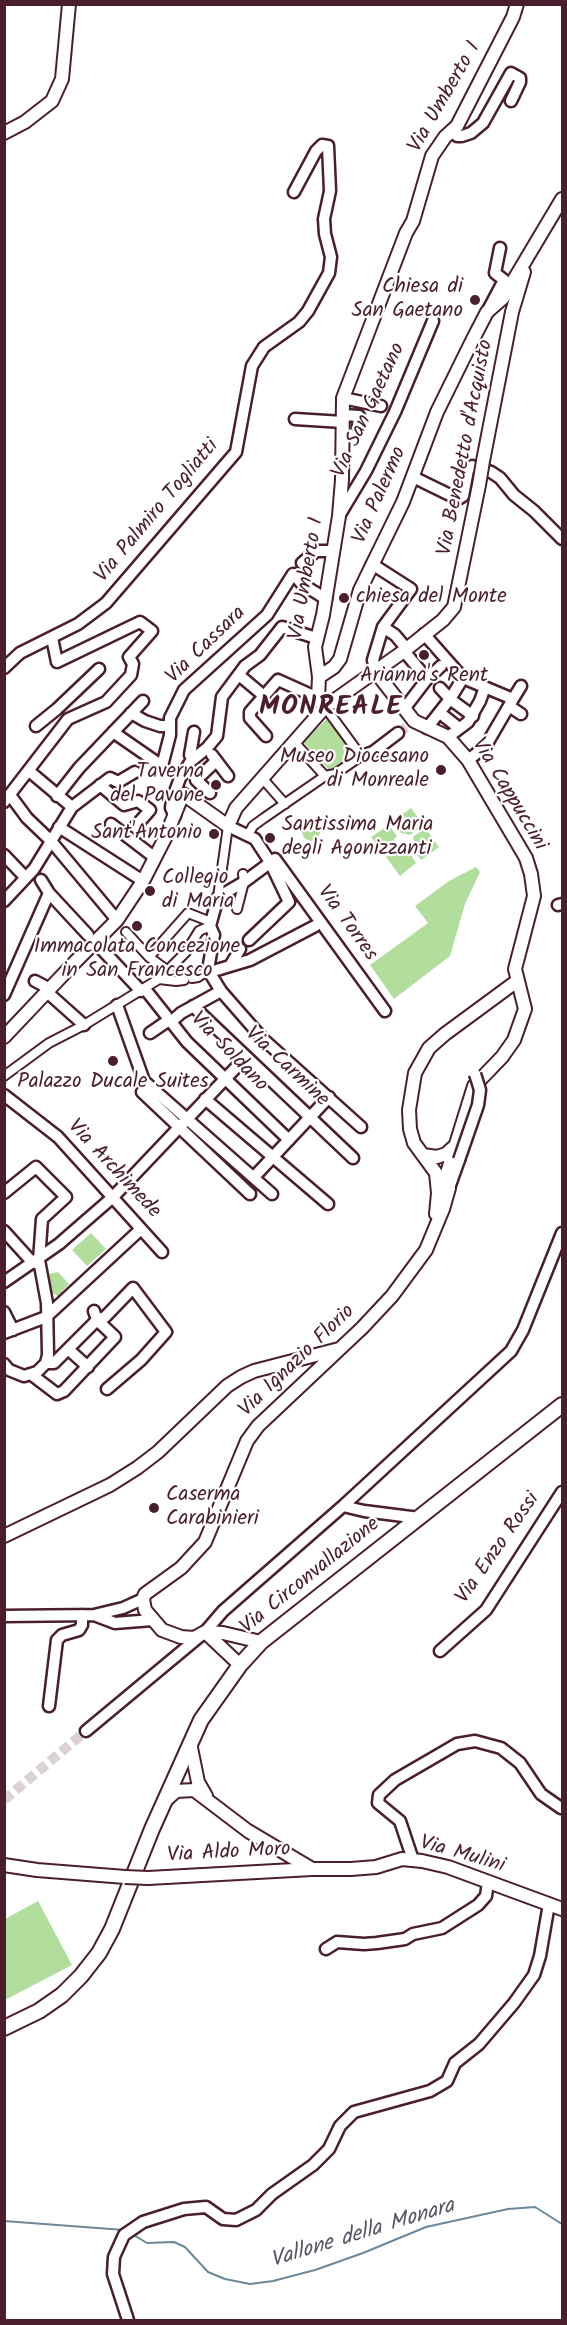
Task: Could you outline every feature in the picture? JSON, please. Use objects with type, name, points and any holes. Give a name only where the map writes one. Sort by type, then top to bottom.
[{"type":"main road","name":"Via Circonvallazione","points":[[4,2028],[39,2011],[62,1995],[99,1953],[112,1929],[201,1720],[240,1665],[283,1623],[562,1405]]},
{"type":"street","points":[[4,133],[25,122],[52,101],[62,79],[69,4]]},
{"type":"street","name":"Via Umberto I","points":[[319,677],[315,656],[316,638],[324,615],[339,516],[343,398],[406,232],[413,221],[432,156],[446,137],[453,132],[517,4]]},
{"type":"street","points":[[453,132],[457,136],[462,136],[471,133],[483,123],[511,73],[520,78],[511,100]]},
{"type":"street","name":"Via Palmiro Togliatti","points":[[4,668],[20,654],[78,624],[106,603],[236,452],[252,366],[264,346],[288,332],[299,322],[308,311],[329,273],[331,257],[324,219],[330,191],[328,146],[322,145],[316,151],[294,192]]},
{"type":"street","points":[[507,304],[528,256],[562,199]]},
{"type":"street","points":[[487,312],[486,310],[504,280],[495,273],[500,248]]},
{"type":"street","name":"Via Palermo","points":[[319,677],[334,667],[340,659],[353,611],[372,564],[413,477],[437,412],[487,312],[507,304]]},
{"type":"street","name":"Via Benedetto d'Acquisto","points":[[228,826],[236,808],[295,743],[321,703],[375,671],[443,620],[454,607],[482,465],[507,304]]},
{"type":"street","name":"Via San Gaetano","points":[[339,516],[366,471],[396,410],[433,321]]},
{"type":"street","points":[[343,398],[381,406]]},
{"type":"street","points":[[295,419],[359,416],[358,426]]},
{"type":"street","points":[[413,477],[458,499],[463,496],[468,470],[472,466],[482,465],[500,478],[514,495],[562,539]]},
{"type":"street","points":[[302,563],[316,551],[332,551]]},
{"type":"street","points":[[372,564],[411,589],[383,627],[373,660],[375,671],[404,709],[411,723],[448,737],[473,716],[484,687]]},
{"type":"street","name":"Via Cassara","points":[[112,732],[162,766],[167,753],[170,718],[184,690],[267,615],[295,576],[302,584],[326,599]]},
{"type":"street","points":[[52,638],[57,662],[140,622],[152,631],[129,657],[134,664],[131,675],[106,702],[68,718],[7,798],[51,841],[149,957],[168,971]]},
{"type":"street","points":[[175,816],[171,808],[172,800],[180,778],[193,759],[207,748],[217,735],[222,697],[245,666],[260,655],[282,627],[316,638]]},
{"type":"street","points":[[383,627],[394,635],[427,679]]},
{"type":"street","points":[[424,634],[444,663],[463,678],[511,702],[521,714]]},
{"type":"street","points":[[404,709],[427,679],[444,663]]},
{"type":"street","points":[[36,726],[99,669]]},
{"type":"street","points":[[239,675],[264,696]]},
{"type":"street","points":[[319,677],[321,703]]},
{"type":"street","points":[[427,728],[463,678]]},
{"type":"street","points":[[266,736],[250,718],[250,712],[278,680],[321,703],[361,756]]},
{"type":"street","points":[[468,760],[484,747],[521,686]]},
{"type":"street","points":[[440,688],[450,699],[473,716]]},
{"type":"street","points":[[57,796],[79,768],[143,701]]},
{"type":"street","points":[[131,713],[145,722],[170,726]]},
{"type":"street","points":[[440,713],[459,728]]},
{"type":"street","points":[[193,759],[190,755],[194,732]]},
{"type":"street","points":[[248,835],[253,826],[326,776],[335,774],[361,756],[373,753],[398,733]]},
{"type":"street","name":"Via Cappuccini","points":[[448,737],[468,760],[519,844],[531,874],[534,896],[515,969],[517,981]]},
{"type":"street","points":[[295,743],[326,776]]},
{"type":"street","points":[[207,748],[228,776]]},
{"type":"street","points":[[210,793],[196,780],[216,761]]},
{"type":"street","points":[[29,771],[72,807]]},
{"type":"street","points":[[4,901],[34,869],[72,807],[110,778],[118,782],[135,772]]},
{"type":"street","points":[[262,778],[285,804]]},
{"type":"street","points":[[100,785],[124,805],[138,801],[150,810],[135,827]]},
{"type":"street","points":[[4,1037],[49,991],[92,938],[122,926],[175,816],[183,794],[228,826],[255,839],[272,860],[289,902],[249,940]]},
{"type":"street","points":[[111,824],[154,857]]},
{"type":"street","points":[[228,826],[218,897],[210,924],[214,935],[209,971],[220,991],[263,1039],[362,1127]]},
{"type":"street","points":[[59,827],[143,881]]},
{"type":"street","points":[[4,855],[25,877]]},
{"type":"street","points":[[218,897],[272,860]]},
{"type":"street","name":"Via Torres","points":[[272,860],[385,1011]]},
{"type":"street","points":[[237,909],[243,878]]},
{"type":"street","name":"Via Soldano","points":[[41,879],[49,893],[143,990],[224,1080],[289,1140]]},
{"type":"street","points":[[4,995],[49,893]]},
{"type":"street","points":[[149,957],[188,913],[210,924]]},
{"type":"street","points":[[4,1076],[49,1043],[84,1025],[159,979],[186,952],[200,931],[210,924]]},
{"type":"street","points":[[159,979],[176,981],[198,977],[209,971],[250,960],[315,926]]},
{"type":"street","points":[[230,966],[240,949]]},
{"type":"street","points":[[35,981],[49,991],[84,1025]]},
{"type":"street","name":"Via Ignazio Florio","points":[[143,1599],[151,1588],[181,1568],[198,1551],[209,1532],[247,1441],[270,1412],[340,1348],[392,1296],[426,1250],[435,1233],[449,1188],[447,1173],[474,1086],[502,1057],[514,1040],[522,1022],[525,1008],[523,994],[517,981],[429,1048],[415,1073],[409,1110],[410,1130],[414,1143],[436,1173],[438,1193],[435,1233]]},
{"type":"street","points":[[150,1033],[220,991]]},
{"type":"street","points":[[117,1005],[144,1081],[272,1194]]},
{"type":"street","name":"Via Carmine","points":[[193,1006],[353,1158]]},
{"type":"street","points":[[4,1282],[36,1261],[113,1197],[246,1057]]},
{"type":"street","points":[[449,1188],[478,1106],[480,1090],[475,1074]]},
{"type":"street","points":[[141,1092],[249,1194]]},
{"type":"street","name":"Via Archimede","points":[[4,1095],[58,1137],[162,1252]]},
{"type":"street","points":[[254,1177],[329,1097]]},
{"type":"street","points":[[205,1099],[328,1204]]},
{"type":"street","points":[[423,1155],[437,1157],[446,1154],[456,1145]]},
{"type":"street","points":[[4,1193],[36,1167],[69,1201],[42,1219],[36,1261],[47,1303],[48,1355],[46,1363],[32,1375]]},
{"type":"street","points":[[4,1312],[9,1332],[46,1317],[141,1229]]},
{"type":"street","points":[[4,1231],[36,1261]]},
{"type":"street","points":[[86,1731],[205,1632],[223,1611],[343,1506],[511,1351],[528,1320],[562,1233]]},
{"type":"street","points":[[96,1316],[105,1317],[133,1288],[166,1332],[141,1360],[107,1389]]},
{"type":"street","points":[[46,1363],[54,1363],[69,1349],[96,1316]]},
{"type":"street","points":[[4,1364],[9,1370],[19,1375],[32,1375],[57,1394],[64,1391],[115,1337],[96,1316]]},
{"type":"street","points":[[4,1536],[100,1490],[137,1468],[158,1452],[219,1393],[241,1377],[254,1371],[340,1348]]},
{"type":"street","points":[[69,1349],[88,1367]]},
{"type":"street","points":[[293,1360],[312,1374]]},
{"type":"street","name":"Via Enzo Rossi","points":[[440,1651],[486,1610],[562,1492]]},
{"type":"street","points":[[343,1506],[419,1518]]},
{"type":"street","points":[[4,1616],[94,1615],[123,1608],[143,1599],[145,1610],[152,1620],[170,1635],[194,1638],[205,1632],[223,1633],[261,1642]]},
{"type":"street","points":[[49,1706],[57,1640],[62,1635],[79,1630],[82,1625],[82,1615]]},
{"type":"street","points":[[94,1615],[115,1623],[152,1620]]},
{"type":"street","points":[[205,1632],[240,1665]]},
{"type":"street","points":[[413,1860],[400,1821],[378,1803],[378,1795],[395,1780],[457,1744],[474,1741],[501,1748],[520,1763],[541,1794],[561,1808]]},
{"type":"street","points":[[190,1743],[196,1786]]},
{"type":"street","points":[[180,1765],[181,1776],[196,1786],[206,1798],[248,1830],[312,1869]]},
{"type":"street","points":[[165,1801],[177,1791],[196,1786]]},
{"type":"street","name":"Via Mulini","points":[[312,1869],[376,1867],[402,1859],[413,1860],[448,1868],[562,1909]]},
{"type":"street","name":"Via Aldo Moro","points":[[4,1865],[37,1870],[148,1878],[312,1869]]},
{"type":"street","points":[[326,1949],[337,1942],[377,1943],[405,1939],[413,1934],[442,1928],[478,1905],[486,1896],[488,1882]]},
{"type":"street","points":[[128,2320],[113,2274],[114,2257],[128,2231],[143,2222],[184,2209],[206,2207],[223,2219],[236,2220],[256,2210],[272,2194],[313,2165],[329,2149],[340,2126],[354,2112],[430,2091],[447,2081],[456,2063],[479,2044],[534,1976],[549,1904]]},
{"type":"green space","points":[[329,717],[355,751],[330,771],[303,742]]},
{"type":"green space","points":[[411,808],[423,825],[410,835],[401,833],[393,821]]},
{"type":"green space","points":[[311,823],[317,826],[320,832],[317,838],[311,841],[305,838],[302,832],[305,826]]},
{"type":"green space","points":[[389,825],[397,836],[394,839],[395,844],[383,854],[371,837]]},
{"type":"green space","points":[[425,828],[439,847],[421,860],[411,846],[414,843],[413,837]]},
{"type":"green space","points":[[398,848],[401,851],[407,849],[416,863],[400,876],[386,857]]},
{"type":"green space","points":[[476,867],[480,872],[465,904],[450,956],[394,999],[370,965],[428,923],[415,906],[449,881]]},
{"type":"green space","points":[[91,1233],[106,1249],[87,1266],[72,1250]]},
{"type":"green space","points":[[58,1272],[69,1284],[58,1296],[49,1292],[49,1274]]},
{"type":"green space","points":[[38,1901],[72,1965],[5,2000],[5,1919]]},
{"type":"waterway","name":"Vallone della Monara","points":[[132,2234],[147,2243],[174,2242],[185,2247],[208,2272],[225,2279],[250,2284],[273,2281],[315,2270],[426,2227],[508,2209],[535,2207],[562,2224]]},
{"type":"waterway","name":"Vallone della Monara","points":[[4,2221],[124,2230]]},
{"type":"tunnel","points":[[398,733],[409,725]]},
{"type":"tunnel","points":[[4,1800],[86,1731]]},
{"type":"place","name":"Chiesa di San Gaetano","points":[[475,300]]},
{"type":"place","name":"chiesa del Monte","points":[[344,598]]},
{"type":"place","name":"Arianna's Rent","points":[[424,655]]},
{"type":"place","name":"Museo Diocesano di Monreale","points":[[441,770]]},
{"type":"place","name":"Taverna del Pavone","points":[[216,785]]},
{"type":"place","name":"Sant'Antonio","points":[[214,834]]},
{"type":"place","name":"Santissima Maria degli Agonizzanti","points":[[270,838]]},
{"type":"place","name":"Collegio di Maria","points":[[150,891]]},
{"type":"place","name":"Immacolata Concezione in San Francesco","points":[[137,926]]},
{"type":"place","name":"Palazzo Ducale Suites","points":[[113,1061]]},
{"type":"place","name":"Caserma Carabinieri","points":[[154,1508]]},
{"type":"district","name":"MONREALE","points":[[331,709]]}]
